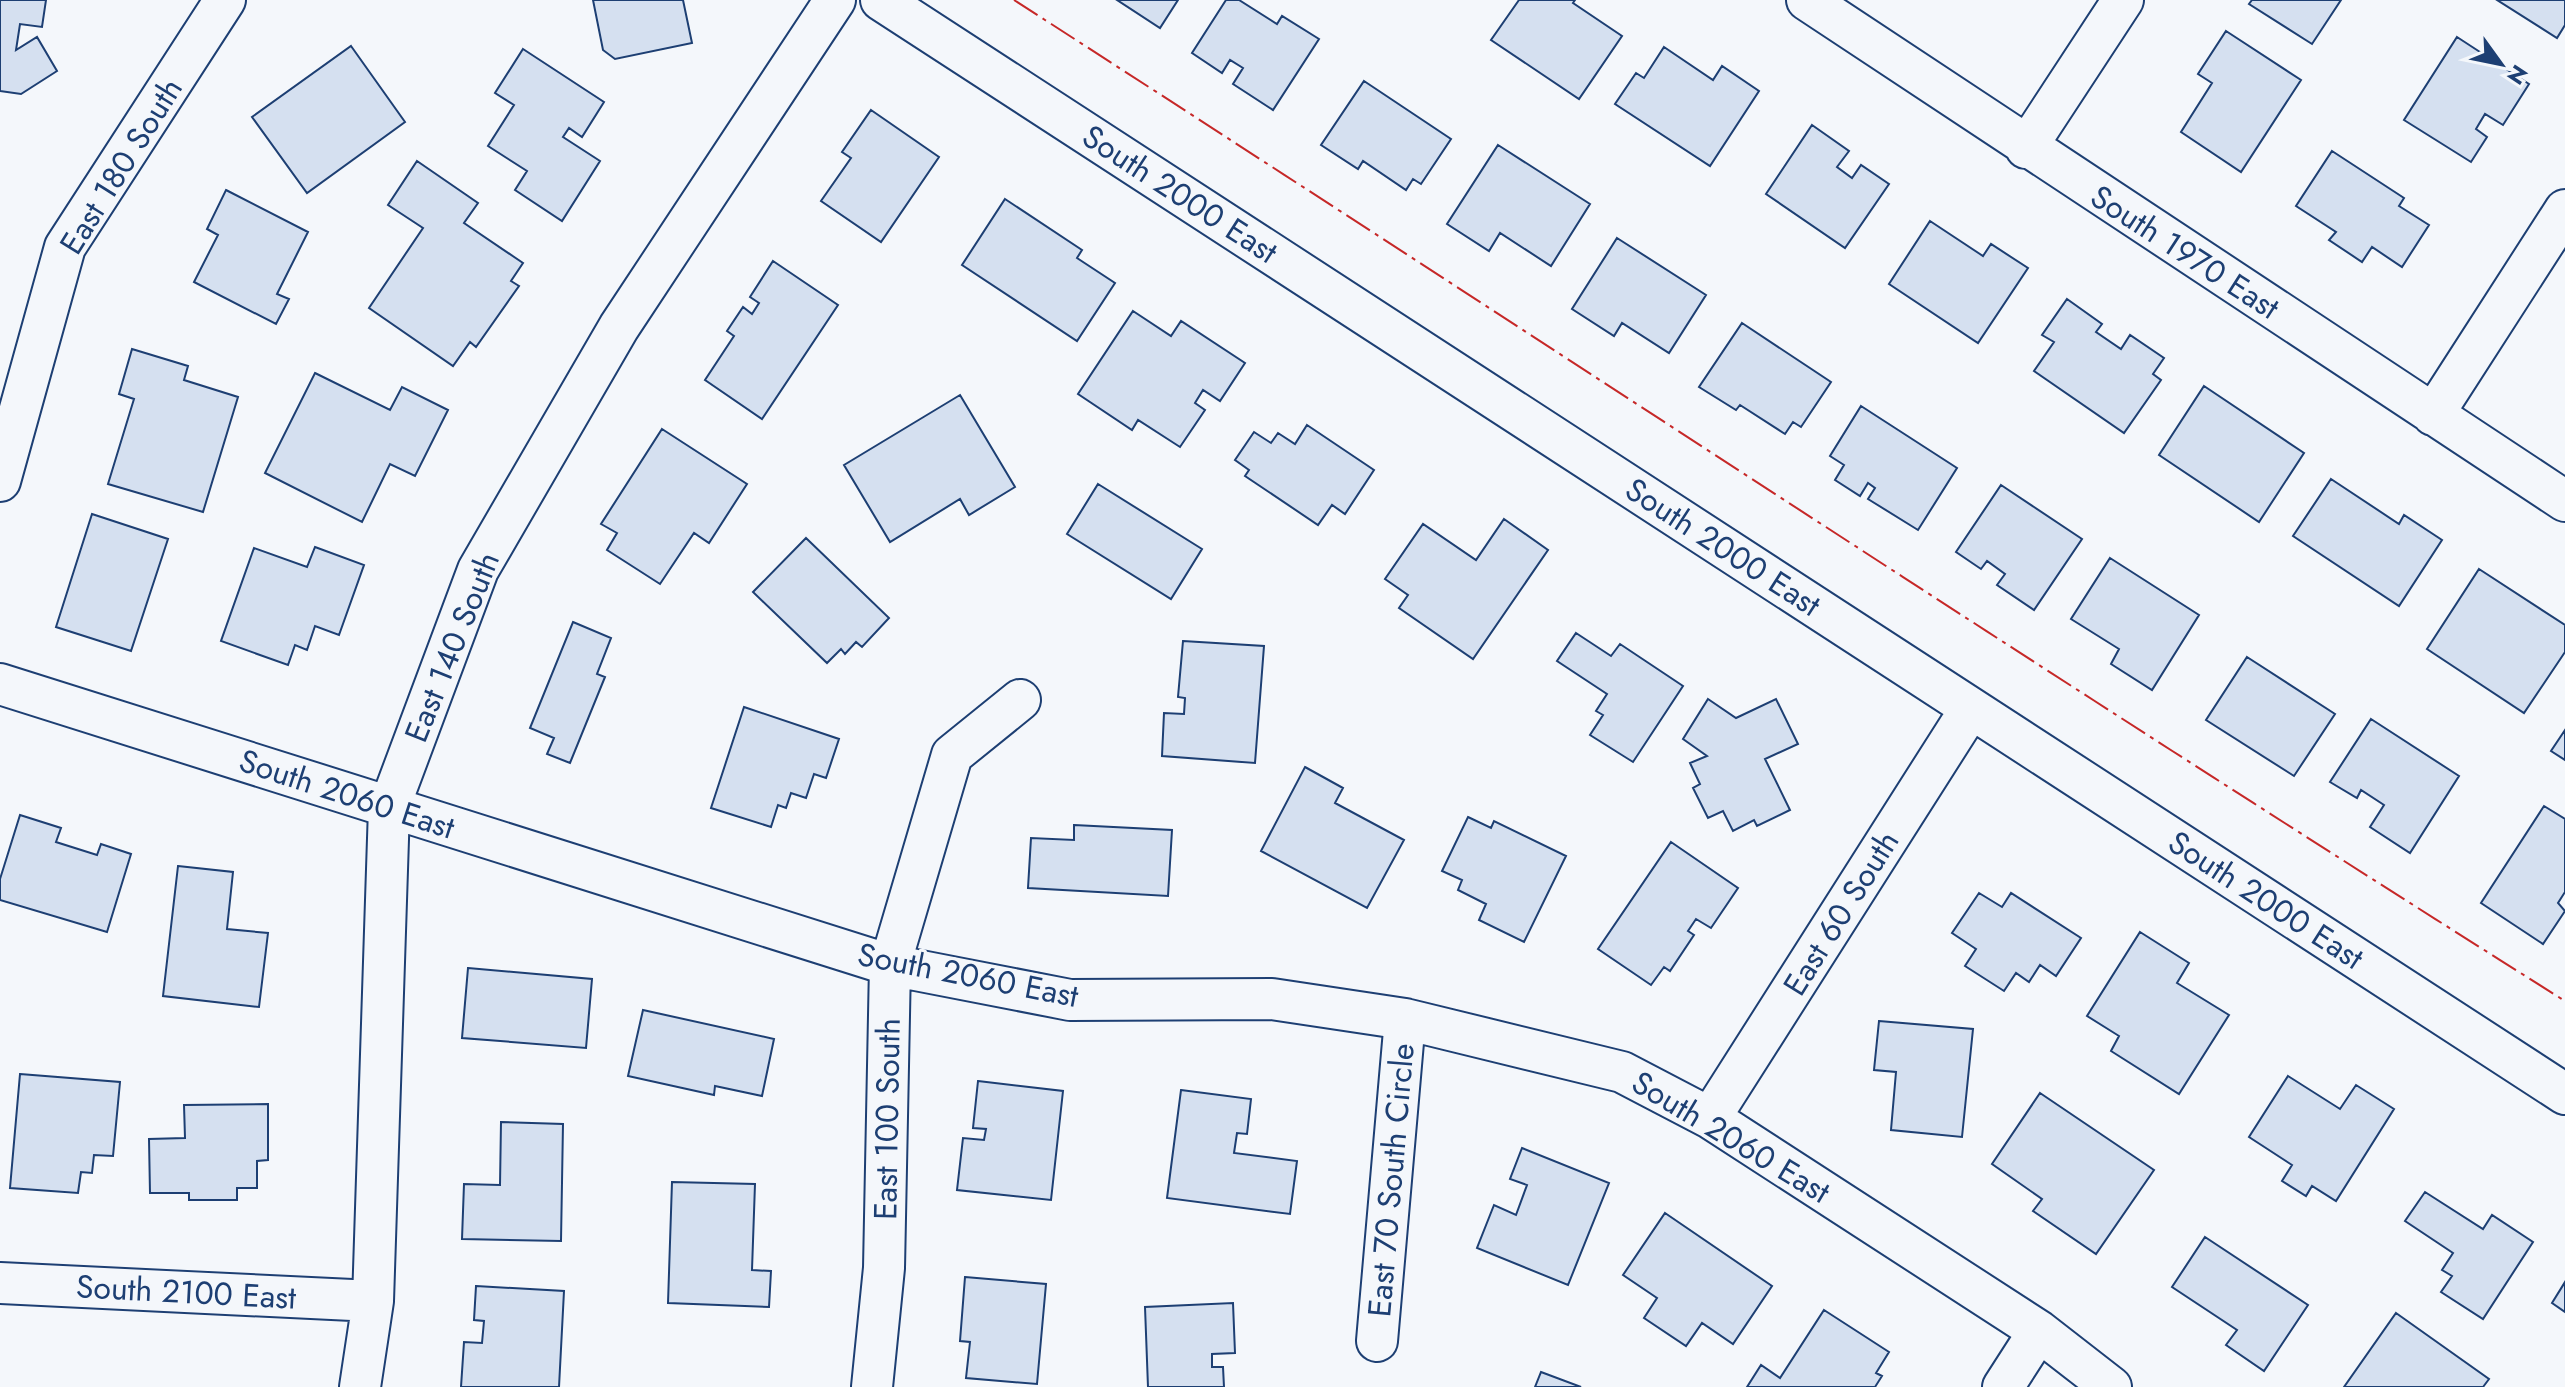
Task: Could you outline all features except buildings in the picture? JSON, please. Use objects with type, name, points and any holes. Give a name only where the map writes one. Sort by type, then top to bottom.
[{"type":"street","name":"East 180 South","points":[[0,481],[65,247],[225,0]]},
{"type":"street","name":"East 140 South","points":[[360,1387],[373,1301],[389,808],[478,570],[619,327],[835,0]]},
{"type":"street","name":"South 2000 East","points":[[881,0],[2565,1094]]},
{"type":"street","name":"South 1970 East","points":[[1807,0],[2026,148],[2565,501]]},
{"type":"street","points":[[2026,148],[2123,0]]},
{"type":"street","points":[[2433,415],[2565,210]]},
{"type":"street","name":"South 2060 East","points":[[0,684],[890,965],[1070,1000],[1272,999],[1405,1019],[1622,1072],[1710,1118],[2039,1331],[2111,1387]]},
{"type":"street","name":"East 100 South","points":[[872,1387],[884,1268],[890,965],[952,755],[1020,700]]},
{"type":"street","name":"East 60 South","points":[[1710,1118],[1971,708]]},
{"type":"street","name":"East 70 South Circle","points":[[1377,1341],[1405,1019]]},
{"type":"street","name":"South 2100 East","points":[[0,1283],[373,1301]]},
{"type":"street","points":[[2003,1387],[2039,1331]]},
{"type":"power","points":[[1014,0],[1982,628],[2565,1001]]}]
